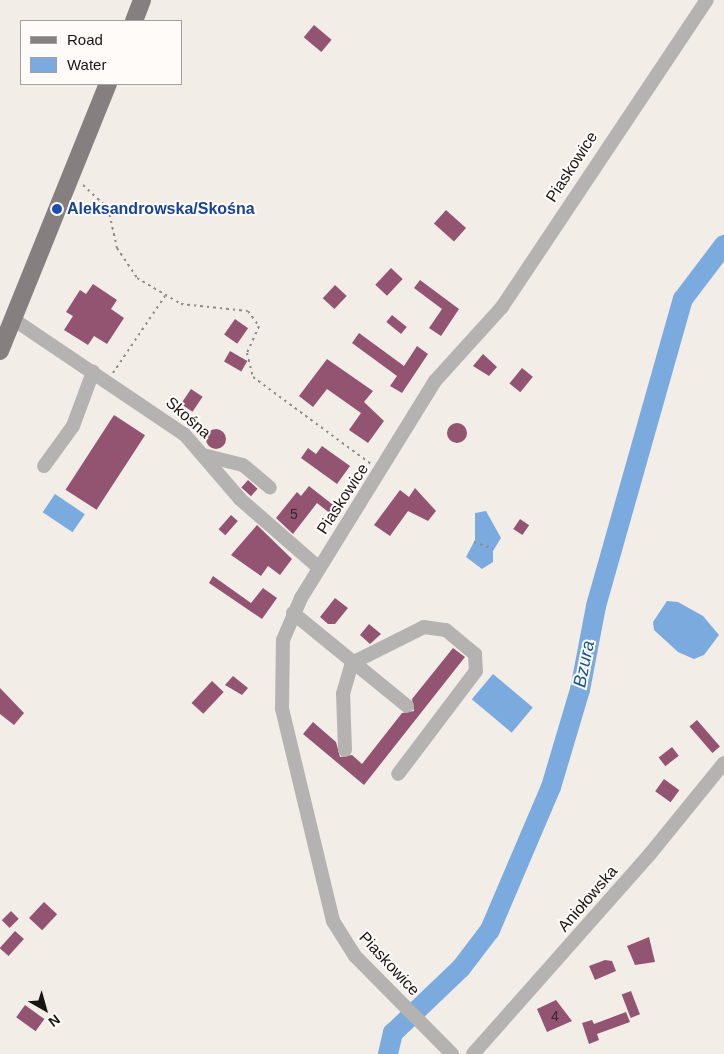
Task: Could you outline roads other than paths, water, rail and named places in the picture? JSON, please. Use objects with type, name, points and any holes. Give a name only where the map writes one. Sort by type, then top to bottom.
[{"type":"main road","points":[[134,20],[142,0]]},
{"type":"main road","points":[[0,350],[108,85]]},
{"type":"street","name":"Piaskowice","points":[[452,1054],[355,956],[333,921],[282,708],[280,655],[293,613],[319,568],[383,470],[435,381],[502,307],[706,0]]},
{"type":"street","name":"Skośna","points":[[13,319],[167,421],[203,455],[252,511],[319,568]]},
{"type":"street","points":[[44,466],[73,426],[93,372]]},
{"type":"street","points":[[203,455],[243,465],[270,488]]},
{"type":"street","points":[[293,613],[407,706]]},
{"type":"street","points":[[345,750],[343,694],[352,663],[424,627],[446,630],[475,654],[476,671],[459,699],[398,774]]},
{"type":"street","name":"Aniołowska","points":[[473,1054],[650,854],[724,764]]},
{"type":"water","points":[[55,494],[85,514],[73,532],[43,512]]},
{"type":"water","points":[[486,511],[501,538],[493,551],[493,562],[482,569],[466,557],[475,540],[475,513]]},
{"type":"water","points":[[667,601],[678,602],[703,616],[719,635],[704,655],[694,659],[678,652],[654,630],[653,622]]},
{"type":"water","points":[[493,674],[533,707],[512,733],[472,699]]},
{"type":"waterway","name":"Bzura","points":[[388,1054],[393,1033],[461,968],[490,930],[551,787],[580,690],[596,606],[683,299],[724,245]]},
{"type":"place","name":"Aleksandrowska/Skośna","points":[[57,209]]}]
